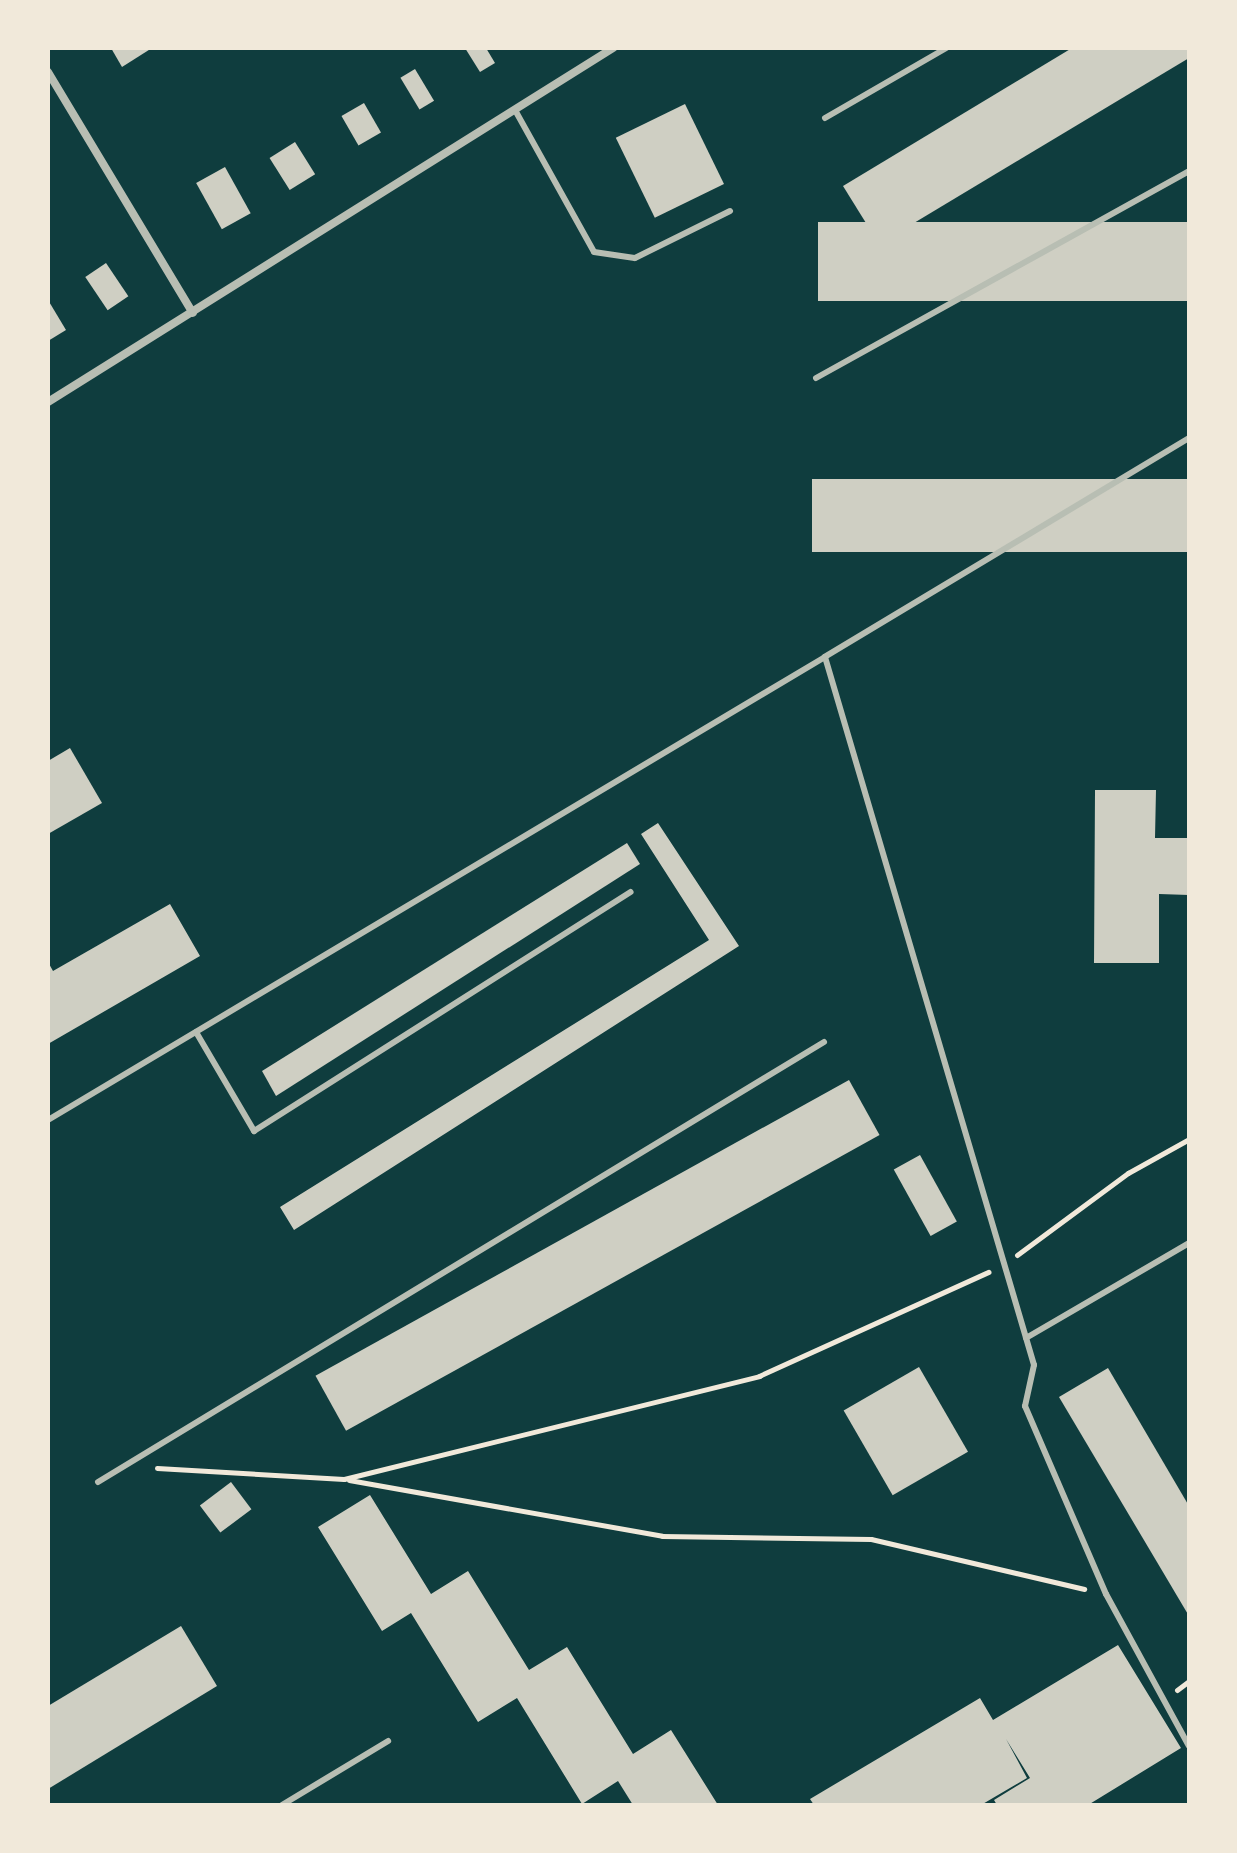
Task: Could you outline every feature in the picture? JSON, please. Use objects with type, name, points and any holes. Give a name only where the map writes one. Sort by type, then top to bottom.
[{"type":"street","points":[[48,402],[613,48]]},
{"type":"street","points":[[48,72],[193,313]]},
{"type":"lane","points":[[825,118],[946,48]]},
{"type":"lane","points":[[515,110],[594,252],[635,258],[730,211]]},
{"type":"lane","points":[[816,378],[1189,171]]},
{"type":"lane","points":[[48,1120],[1189,438]]},
{"type":"lane","points":[[825,657],[1034,1365],[1025,1406],[1106,1594],[1189,1746]]},
{"type":"lane","points":[[196,1032],[254,1131],[631,892]]},
{"type":"lane","points":[[98,1482],[824,1042]]},
{"type":"lane","points":[[1026,1338],[1189,1243]]},
{"type":"lane","points":[[282,1805],[388,1741]]},
{"type":"path","points":[[344,1479],[759,1376],[1006,1264],[1128,1173],[1189,1139]]},
{"type":"path","points":[[125,1466],[344,1479],[662,1536],[871,1539],[1106,1594]]},
{"type":"building","points":[[111,48],[152,48],[122,67]]},
{"type":"building","points":[[465,48],[486,48],[495,63],[480,72]]},
{"type":"building","points":[[1072,48],[1189,48],[1189,58],[879,244],[843,186]]},
{"type":"building","points":[[415,69],[434,101],[419,109],[400,78]]},
{"type":"building","points":[[364,103],[381,132],[358,145],[341,116]]},
{"type":"building","points":[[685,104],[724,184],[655,218],[616,138]]},
{"type":"building","points":[[295,142],[315,174],[290,190],[270,158]]},
{"type":"building","points":[[225,167],[251,213],[222,229],[196,183]]},
{"type":"building","points":[[818,222],[1189,222],[1189,301],[818,301]]},
{"type":"building","points":[[106,263],[128,296],[108,310],[85,277]]},
{"type":"building","points":[[48,300],[66,330],[48,341]]},
{"type":"building","points":[[812,479],[1189,479],[1189,552],[812,552]]},
{"type":"building","points":[[70,748],[102,803],[48,834],[48,761]]},
{"type":"building","points":[[1095,790],[1156,790],[1155,838],[1189,838],[1189,895],[1159,894],[1159,963],[1094,963]]},
{"type":"building","points":[[658,823],[739,946],[294,1230],[280,1207],[709,940],[641,834]]},
{"type":"building","points":[[627,843],[640,864],[276,1096],[262,1071]]},
{"type":"building","points":[[170,904],[200,956],[48,1044],[48,962],[53,971]]},
{"type":"building","points":[[849,1080],[880,1135],[346,1431],[315,1376]]},
{"type":"building","points":[[920,1155],[957,1221],[931,1236],[894,1170]]},
{"type":"building","points":[[919,1367],[968,1452],[893,1495],[844,1410]]},
{"type":"building","points":[[1108,1368],[1189,1506],[1189,1616],[1059,1397]]},
{"type":"building","points":[[231,1482],[251,1509],[220,1533],[200,1505]]},
{"type":"building","points":[[370,1495],[431,1594],[468,1571],[529,1670],[567,1647],[633,1754],[671,1730],[718,1805],[633,1805],[618,1781],[582,1804],[517,1698],[478,1722],[411,1613],[382,1631],[318,1527]]},
{"type":"building","points":[[181,1626],[217,1686],[48,1789],[48,1706]]},
{"type":"building","points":[[1118,1645],[1181,1748],[1088,1805],[997,1805],[994,1800],[1030,1778],[1006,1739],[1027,1778],[981,1805],[814,1805],[810,1799],[980,1698],[993,1720]]}]
